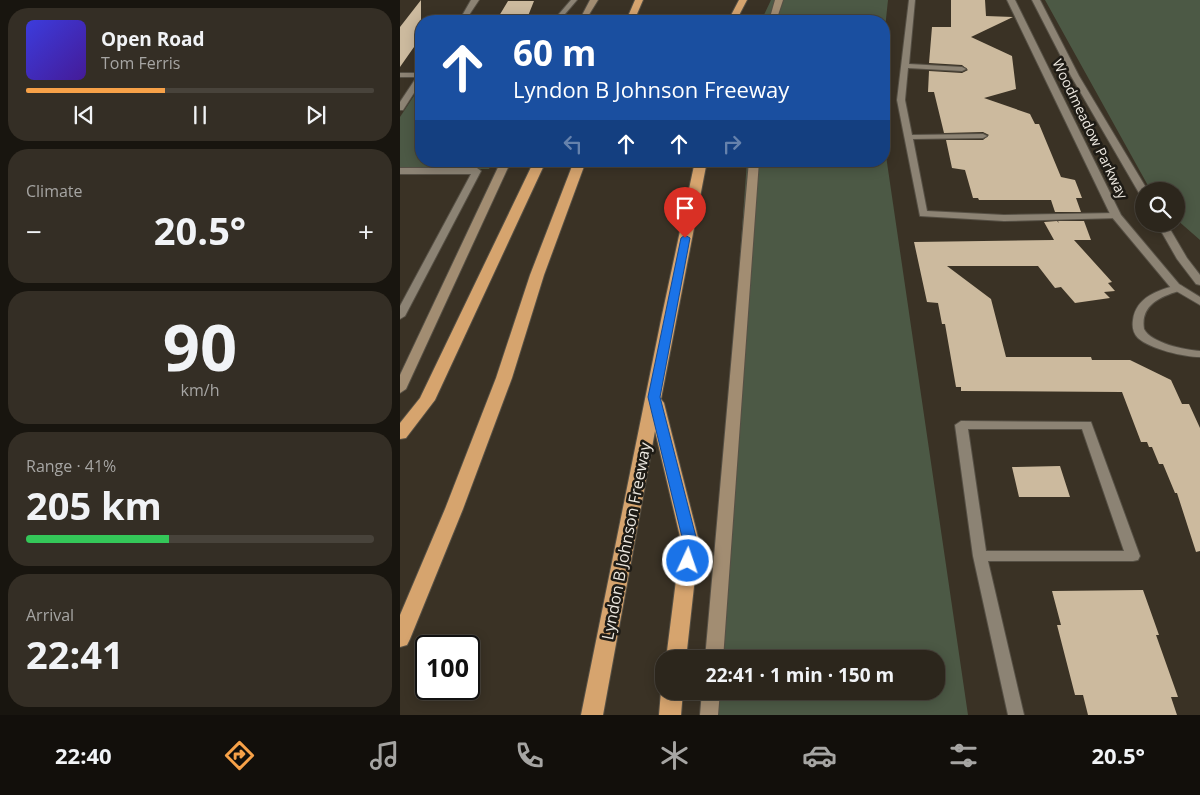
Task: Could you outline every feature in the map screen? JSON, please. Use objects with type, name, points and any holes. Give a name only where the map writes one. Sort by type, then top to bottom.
[{"type":"highway","points":[[632,15],[639,0]]},
{"type":"highway","points":[[735,15],[743,0]]},
{"type":"highway","points":[[628,15],[634,9]]},
{"type":"highway","points":[[400,434],[427,400],[537,167]]},
{"type":"highway","points":[[400,639],[454,509],[500,388],[537,276],[578,167]]},
{"type":"highway","name":"Lyndon B Johnson Freeway","points":[[592,715],[700,167]]},
{"type":"highway","points":[[654,397],[690,541],[677,650]]},
{"type":"highway","points":[[670,715],[671,700]]},
{"type":"main road","points":[[585,15],[594,0]]},
{"type":"main road","points":[[774,15],[779,0]]},
{"type":"main road","points":[[400,389],[503,167]]},
{"type":"main road","points":[[715,650],[754,167]]},
{"type":"main road","points":[[709,715],[710,700]]},
{"type":"street","points":[[466,15],[475,0]]},
{"type":"street","name":"Woodmeadow Parkway","points":[[1011,0],[1116,216],[1160,271],[1178,288],[1200,302]]},
{"type":"street","name":"Woodmeadow Parkway","points":[[1036,0],[1076,76],[1138,182]]},
{"type":"street","points":[[400,75],[415,76]]},
{"type":"street","points":[[1167,232],[1182,258],[1200,282]]},
{"type":"lane","points":[[561,15],[574,0]]},
{"type":"lane","points":[[912,0],[901,100],[923,214],[1004,218],[1116,216]]},
{"type":"lane","points":[[905,66],[962,69]]},
{"type":"lane","points":[[400,108],[415,85]]},
{"type":"lane","points":[[908,137],[983,136]]},
{"type":"lane","points":[[400,170],[477,171],[400,316]]},
{"type":"lane","points":[[1178,288],[1162,293],[1146,302],[1138,314],[1137,325],[1140,334],[1145,339],[1181,352],[1200,354]]},
{"type":"lane","points":[[980,556],[1133,556],[1087,425],[961,425],[980,556],[1016,715]]},
{"type":"green space","points":[[771,0],[888,0],[886,15],[764,15]]},
{"type":"green space","points":[[1045,0],[1200,0],[1200,240],[1185,227],[1185,182],[1146,182]]},
{"type":"green space","points":[[415,94],[415,167],[490,167],[489,169],[400,169],[400,117]]},
{"type":"green space","points":[[747,167],[888,167],[968,715],[705,715],[706,700],[945,700],[945,650],[711,650]]},
{"type":"building","points":[[421,0],[421,15],[415,15],[415,46],[400,67],[400,27]]},
{"type":"building","points":[[951,0],[985,0],[986,16],[1013,17],[971,37],[1012,56],[1016,89],[984,98],[1030,114],[1035,124],[1039,124],[1061,177],[1075,180],[1082,198],[1076,198],[1081,212],[1055,212],[1051,200],[979,200],[978,198],[973,198],[965,170],[952,168],[946,140],[983,140],[989,135],[983,132],[944,133],[934,92],[928,92],[929,71],[962,73],[968,70],[962,65],[929,63],[932,27],[951,27]]},
{"type":"building","points":[[508,1],[534,1],[528,15],[500,15]]},
{"type":"building","points":[[1057,221],[1059,223],[1058,221],[1084,221],[1091,240],[1074,240],[1112,282],[1108,283],[1115,291],[1104,292],[1110,298],[1075,303],[1061,287],[1055,288],[1038,266],[947,266],[991,299],[1006,357],[1091,357],[1092,360],[1130,360],[1171,380],[1182,404],[1189,404],[1200,428],[1200,551],[1196,552],[1177,493],[1175,493],[1163,464],[1159,464],[1152,447],[1149,447],[1147,442],[1141,442],[1122,392],[961,391],[961,387],[956,387],[945,324],[942,324],[938,303],[927,302],[914,242],[1054,240],[1044,222]]},
{"type":"building","points":[[1060,466],[1070,497],[1019,497],[1012,467]]},
{"type":"building","points":[[1143,590],[1159,635],[1156,635],[1178,697],[1171,697],[1177,715],[1088,715],[1083,695],[1075,695],[1057,625],[1061,625],[1052,591]]},
{"type":"route","points":[[685,238],[654,397],[690,541],[688,561]]}]
